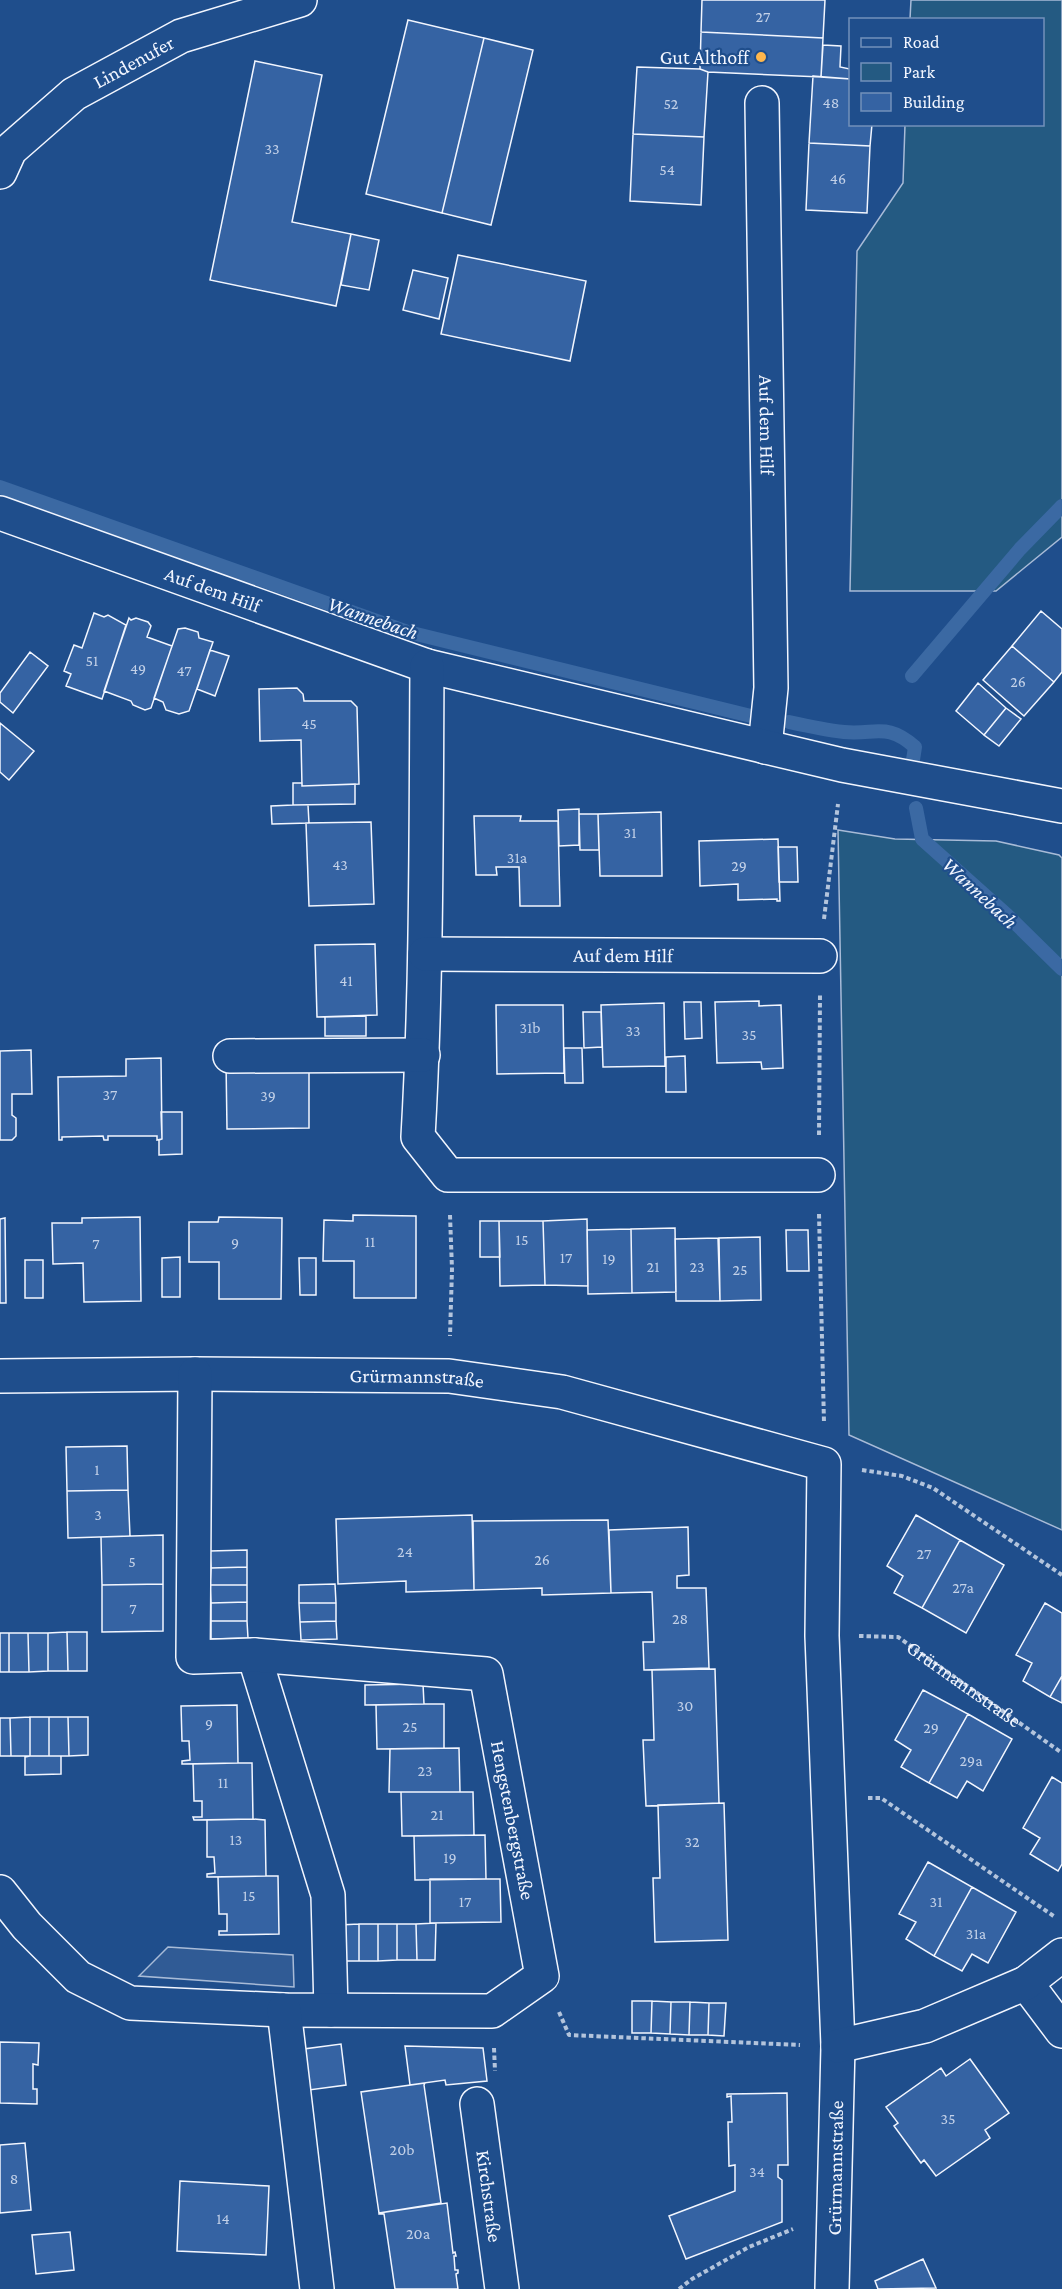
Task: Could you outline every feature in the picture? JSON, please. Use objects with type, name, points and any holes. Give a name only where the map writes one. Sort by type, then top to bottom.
[{"type":"street","name":"Lindenufer","points":[[4,154],[74,94],[181,36],[300,0]]},
{"type":"street","name":"Auf dem Hilf","points":[[762,103],[771,688],[767,735]]},
{"type":"street","name":"Auf dem Hilf","points":[[0,513],[427,666],[767,735],[842,765],[1062,806]]},
{"type":"street","points":[[427,666],[425,954],[423,1055],[418,1137],[448,1175],[818,1175]]},
{"type":"street","name":"Auf dem Hilf","points":[[425,954],[820,956]]},
{"type":"street","points":[[230,1056],[423,1055]]},
{"type":"street","name":"Grürmannstraße","points":[[0,1376],[195,1374],[449,1376],[562,1392],[824,1464],[822,1636],[838,2046],[832,2289]]},
{"type":"street","name":"Hengstenbergstraße","points":[[195,1374],[193,1657],[254,1655],[486,1674],[542,1976]]},
{"type":"street","points":[[254,1655],[328,1895],[331,2010]]},
{"type":"street","points":[[0,1893],[27,1926],[78,1977],[130,2003],[284,2010],[492,2012],[542,1976]]},
{"type":"street","points":[[838,2046],[925,2026],[1026,1983],[1062,1954]]},
{"type":"street","points":[[1026,1983],[1062,2031]]},
{"type":"street","points":[[284,2010],[317,2289]]},
{"type":"street","name":"Kirchstraße","points":[[477,2104],[502,2289]]},
{"type":"path","points":[[842,765],[820,956],[818,1175],[824,1464],[902,1476],[933,1488],[1062,1575]]},
{"type":"path","points":[[448,1175],[452,1269],[449,1376]]},
{"type":"path","name":"Grürmannstraße","points":[[822,1636],[898,1637],[1062,1753]]},
{"type":"path","points":[[828,1797],[881,1798],[1062,1922]]},
{"type":"path","points":[[542,1976],[569,2035],[838,2046]]},
{"type":"path","points":[[477,2104],[482,2093],[494,2086],[492,2012]]},
{"type":"path","points":[[679,2289],[692,2279],[750,2247],[834,2214]]},
{"type":"green space","points":[[911,0],[1062,0],[1062,537],[996,591],[850,591],[857,251],[903,183],[905,126],[1044,126],[1044,18],[910,18]]},
{"type":"green space","points":[[838,830],[895,839],[996,841],[1059,855],[1062,858],[1062,1530],[849,1435]]},
{"type":"shaded area","points":[[168,1947],[293,1955],[294,1987],[139,1976]]},
{"type":"building","points":[[702,0],[825,0],[823,38],[701,32]]},
{"type":"building","points":[[408,20],[484,38],[442,213],[366,194]]},
{"type":"building","name":"Gut Althoff","points":[[701,32],[823,38],[821,77],[708,72],[700,69]]},
{"type":"building","points":[[484,38],[533,50],[491,225],[442,213]]},
{"type":"building","points":[[823,45],[841,46],[840,67],[849,69],[849,79],[821,77]]},
{"type":"building","points":[[255,61],[322,75],[292,222],[351,234],[336,306],[210,280]]},
{"type":"building","points":[[637,67],[700,69],[708,72],[704,137],[633,134]]},
{"type":"building","points":[[813,76],[849,79],[849,126],[872,126],[870,146],[809,143]]},
{"type":"building","points":[[633,134],[704,137],[701,205],[630,201]]},
{"type":"building","points":[[809,143],[870,146],[867,213],[806,210]]},
{"type":"building","points":[[351,234],[379,240],[369,290],[341,285]]},
{"type":"building","points":[[458,255],[586,281],[570,361],[441,334]]},
{"type":"building","points":[[413,270],[448,278],[439,319],[403,310]]},
{"type":"building","points":[[1041,611],[1062,629],[1062,672],[1054,682],[1012,646]]},
{"type":"building","points":[[94,613],[104,617],[108,615],[126,625],[102,699],[66,686],[71,674],[64,671],[74,645],[82,648]]},
{"type":"building","points":[[129,618],[148,622],[151,626],[147,637],[172,646],[151,708],[145,710],[133,705],[131,701],[104,691]]},
{"type":"building","points":[[185,628],[198,632],[199,638],[213,642],[189,711],[179,714],[166,710],[163,702],[154,698],[178,629]]},
{"type":"building","points":[[1012,646],[1054,682],[1024,716],[983,680]]},
{"type":"building","points":[[210,650],[229,656],[215,696],[197,689]]},
{"type":"building","points":[[30,652],[48,666],[13,713],[0,702],[0,693]]},
{"type":"building","points":[[978,683],[1006,708],[984,735],[956,711]]},
{"type":"building","points":[[297,688],[303,694],[304,701],[351,701],[357,707],[359,784],[302,786],[301,740],[260,741],[259,689]]},
{"type":"building","points":[[1006,708],[1021,719],[999,746],[984,735]]},
{"type":"building","points":[[0,723],[34,751],[9,780],[0,772]]},
{"type":"building","points":[[293,783],[302,783],[302,786],[355,784],[355,804],[293,805]]},
{"type":"building","points":[[308,805],[309,823],[272,824],[271,806]]},
{"type":"building","points":[[579,809],[579,845],[559,846],[558,810]]},
{"type":"building","points":[[661,812],[662,876],[600,876],[598,814]]},
{"type":"building","points":[[579,814],[598,814],[599,850],[580,850]]},
{"type":"building","points":[[474,816],[521,816],[520,821],[558,821],[560,906],[520,906],[519,867],[496,867],[497,875],[476,875]]},
{"type":"building","points":[[371,822],[374,904],[309,906],[306,823]]},
{"type":"building","points":[[778,839],[780,901],[777,899],[738,900],[738,884],[700,886],[699,841]]},
{"type":"building","points":[[778,847],[797,847],[798,882],[779,882]]},
{"type":"building","points":[[375,944],[377,1015],[317,1017],[315,945]]},
{"type":"building","points":[[759,1001],[759,1006],[781,1005],[783,1068],[762,1069],[761,1062],[717,1063],[715,1002]]},
{"type":"building","points":[[684,1002],[701,1002],[702,1038],[685,1039]]},
{"type":"building","points":[[664,1003],[665,1066],[603,1067],[601,1005]]},
{"type":"building","points":[[496,1005],[563,1005],[564,1073],[497,1074]]},
{"type":"building","points":[[583,1012],[601,1012],[602,1047],[584,1048]]},
{"type":"building","points":[[366,1016],[366,1036],[325,1036],[325,1017]]},
{"type":"building","points":[[564,1048],[582,1048],[583,1083],[565,1083]]},
{"type":"building","points":[[31,1050],[32,1094],[12,1094],[12,1115],[16,1118],[16,1136],[12,1140],[0,1140],[0,1051]]},
{"type":"building","points":[[685,1056],[686,1092],[666,1092],[666,1057]]},
{"type":"building","points":[[161,1058],[162,1139],[157,1140],[157,1136],[108,1136],[108,1140],[104,1140],[103,1136],[62,1137],[62,1140],[59,1140],[58,1077],[126,1076],[126,1059]]},
{"type":"building","points":[[309,1061],[309,1128],[227,1129],[226,1062]]},
{"type":"building","points":[[161,1112],[182,1112],[182,1154],[159,1155],[159,1140],[162,1139]]},
{"type":"building","points":[[353,1215],[416,1216],[416,1298],[354,1298],[354,1261],[323,1261],[324,1220],[353,1221]]},
{"type":"building","points":[[140,1217],[141,1301],[84,1302],[83,1263],[53,1264],[52,1223],[82,1223],[82,1218]]},
{"type":"building","points":[[219,1217],[282,1218],[281,1299],[219,1299],[219,1262],[189,1262],[189,1222],[218,1222]]},
{"type":"building","points":[[5,1218],[6,1303],[0,1303],[0,1219]]},
{"type":"building","points":[[587,1219],[588,1286],[545,1285],[543,1221]]},
{"type":"building","points":[[480,1221],[499,1221],[500,1257],[480,1257]]},
{"type":"building","points":[[499,1221],[543,1221],[545,1285],[500,1286]]},
{"type":"building","points":[[675,1228],[676,1292],[632,1293],[631,1229]]},
{"type":"building","points":[[631,1229],[632,1293],[588,1294],[587,1230]]},
{"type":"building","points":[[786,1230],[808,1230],[809,1271],[787,1271]]},
{"type":"building","points":[[760,1237],[761,1300],[720,1301],[719,1238]]},
{"type":"building","points":[[718,1238],[720,1301],[676,1301],[675,1239]]},
{"type":"building","points":[[180,1257],[180,1297],[162,1297],[162,1258]]},
{"type":"building","points":[[299,1258],[316,1258],[316,1295],[300,1295]]},
{"type":"building","points":[[25,1260],[43,1260],[43,1298],[25,1298]]},
{"type":"building","points":[[127,1446],[128,1490],[67,1491],[66,1447]]},
{"type":"building","points":[[128,1490],[130,1536],[68,1538],[67,1491]]},
{"type":"building","points":[[472,1515],[474,1590],[406,1592],[406,1581],[338,1584],[336,1519]]},
{"type":"building","points":[[916,1515],[960,1540],[922,1608],[894,1593],[903,1576],[887,1566]]},
{"type":"building","points":[[608,1520],[611,1593],[542,1595],[542,1588],[474,1590],[473,1521]]},
{"type":"building","points":[[688,1527],[689,1575],[677,1576],[677,1588],[706,1588],[709,1668],[644,1670],[643,1642],[654,1642],[652,1592],[611,1593],[609,1530]]},
{"type":"building","points":[[163,1535],[163,1584],[102,1585],[101,1537]]},
{"type":"building","points":[[960,1540],[1004,1565],[966,1633],[922,1608]]},
{"type":"building","points":[[247,1550],[247,1567],[211,1568],[210,1551]]},
{"type":"building","points":[[247,1567],[247,1585],[210,1585],[211,1568]]},
{"type":"building","points":[[163,1584],[163,1631],[102,1632],[102,1585]]},
{"type":"building","points":[[335,1584],[336,1603],[299,1603],[299,1585]]},
{"type":"building","points":[[210,1585],[247,1585],[247,1602],[211,1603]]},
{"type":"building","points":[[247,1602],[247,1621],[211,1621],[211,1603]]},
{"type":"building","points":[[299,1603],[336,1603],[336,1621],[300,1622]]},
{"type":"building","points":[[1045,1603],[1062,1613],[1062,1676],[1050,1697],[1023,1681],[1032,1663],[1016,1655]]},
{"type":"building","points":[[211,1621],[247,1621],[248,1638],[211,1639]]},
{"type":"building","points":[[336,1621],[337,1639],[301,1640],[300,1622]]},
{"type":"building","points":[[67,1632],[87,1632],[87,1671],[68,1671]]},
{"type":"building","points":[[67,1632],[68,1671],[48,1671],[48,1633]]},
{"type":"building","points":[[0,1633],[9,1633],[9,1672],[0,1672]]},
{"type":"building","points":[[9,1633],[28,1633],[29,1672],[9,1672]]},
{"type":"building","points":[[28,1633],[48,1633],[48,1671],[29,1672]]},
{"type":"building","points":[[715,1669],[719,1803],[646,1806],[643,1740],[654,1740],[652,1670]]},
{"type":"building","points":[[1062,1676],[1062,1703],[1050,1697]]},
{"type":"building","points":[[423,1684],[424,1704],[365,1705],[365,1685]]},
{"type":"building","points":[[923,1690],[968,1714],[929,1783],[901,1767],[911,1750],[895,1740]]},
{"type":"building","points":[[444,1704],[444,1748],[377,1749],[376,1705]]},
{"type":"building","points":[[237,1705],[238,1763],[182,1764],[182,1761],[190,1760],[189,1741],[182,1741],[181,1706]]},
{"type":"building","points":[[968,1714],[1012,1739],[983,1791],[967,1781],[957,1798],[929,1783]]},
{"type":"building","points":[[30,1717],[49,1717],[49,1756],[30,1756]]},
{"type":"building","points":[[30,1717],[30,1756],[11,1756],[10,1718]]},
{"type":"building","points":[[49,1717],[68,1717],[69,1756],[49,1756]]},
{"type":"building","points":[[68,1717],[88,1717],[88,1755],[69,1756]]},
{"type":"building","points":[[0,1718],[10,1718],[11,1756],[0,1756]]},
{"type":"building","points":[[459,1748],[460,1792],[389,1792],[390,1749]]},
{"type":"building","points":[[61,1756],[61,1774],[25,1775],[25,1757]]},
{"type":"building","points":[[252,1763],[253,1819],[194,1820],[193,1817],[202,1817],[202,1801],[194,1801],[193,1764]]},
{"type":"building","points":[[1052,1777],[1062,1783],[1062,1864],[1058,1871],[1030,1854],[1040,1838],[1023,1828]]},
{"type":"building","points":[[401,1792],[473,1792],[474,1835],[402,1836]]},
{"type":"building","points":[[724,1803],[728,1940],[655,1942],[653,1878],[660,1878],[658,1805]]},
{"type":"building","points":[[207,1820],[265,1820],[266,1876],[207,1877],[207,1874],[215,1873],[214,1857],[207,1857]]},
{"type":"building","points":[[485,1835],[486,1879],[415,1880],[414,1836]]},
{"type":"building","points":[[928,1862],[972,1887],[934,1956],[906,1939],[916,1922],[899,1914]]},
{"type":"building","points":[[278,1876],[279,1934],[219,1935],[219,1931],[227,1931],[227,1914],[219,1914],[218,1877]]},
{"type":"building","points":[[430,1879],[500,1879],[501,1922],[430,1923]]},
{"type":"building","points":[[972,1887],[1016,1912],[988,1963],[972,1954],[962,1971],[934,1956]]},
{"type":"building","points":[[436,1923],[435,1960],[417,1960],[416,1924]]},
{"type":"building","points":[[359,1924],[378,1924],[378,1961],[359,1961]]},
{"type":"building","points":[[359,1924],[359,1961],[340,1961],[339,1925]]},
{"type":"building","points":[[378,1924],[397,1924],[397,1960],[378,1961]]},
{"type":"building","points":[[397,1924],[416,1924],[417,1960],[397,1960]]},
{"type":"building","points":[[632,2001],[652,2001],[651,2033],[632,2033]]},
{"type":"building","points":[[652,2001],[671,2002],[670,2034],[651,2033]]},
{"type":"building","points":[[671,2002],[690,2002],[689,2035],[670,2034]]},
{"type":"building","points":[[690,2002],[709,2003],[708,2035],[689,2035]]},
{"type":"building","points":[[709,2003],[726,2003],[724,2036],[708,2035]]},
{"type":"building","points":[[0,2042],[39,2043],[38,2065],[33,2064],[33,2089],[37,2089],[37,2104],[0,2103]]},
{"type":"building","points":[[341,2044],[346,2085],[309,2090],[304,2049]]},
{"type":"building","points":[[405,2046],[483,2048],[487,2081],[446,2085],[445,2080],[410,2085]]},
{"type":"building","points":[[970,2059],[1009,2113],[985,2130],[990,2138],[936,2176],[924,2160],[921,2163],[894,2126],[898,2123],[886,2107],[941,2068],[946,2076]]},
{"type":"building","points":[[425,2083],[441,2203],[379,2213],[361,2092]]},
{"type":"building","points":[[787,2093],[788,2165],[778,2165],[778,2177],[782,2180],[782,2222],[686,2259],[669,2216],[735,2191],[735,2165],[729,2166],[728,2122],[732,2122],[731,2096],[727,2097],[727,2094]]},
{"type":"building","points":[[25,2143],[31,2210],[0,2213],[0,2145]]},
{"type":"building","points":[[180,2181],[269,2186],[266,2255],[177,2251]]},
{"type":"building","points":[[447,2203],[453,2253],[455,2252],[456,2256],[454,2256],[455,2270],[458,2270],[456,2274],[458,2289],[395,2289],[384,2214],[379,2213]]},
{"type":"building","points":[[70,2232],[74,2270],[36,2274],[32,2235]]},
{"type":"building","points":[[923,2259],[936,2288],[878,2289],[875,2281]]},
{"type":"waterway","name":"Wannebach","points":[[0,487],[408,632],[755,717]]},
{"type":"waterway","points":[[912,676],[1020,549],[1062,506]]},
{"type":"waterway","name":"Wannebach","points":[[789,722],[844,732],[889,732],[905,739],[915,747],[913,760]]},
{"type":"waterway","name":"Wannebach","points":[[916,808],[922,839],[1007,915],[1062,969]]},
{"type":"place","name":"Gut Althoff","points":[[761,57]]}]
